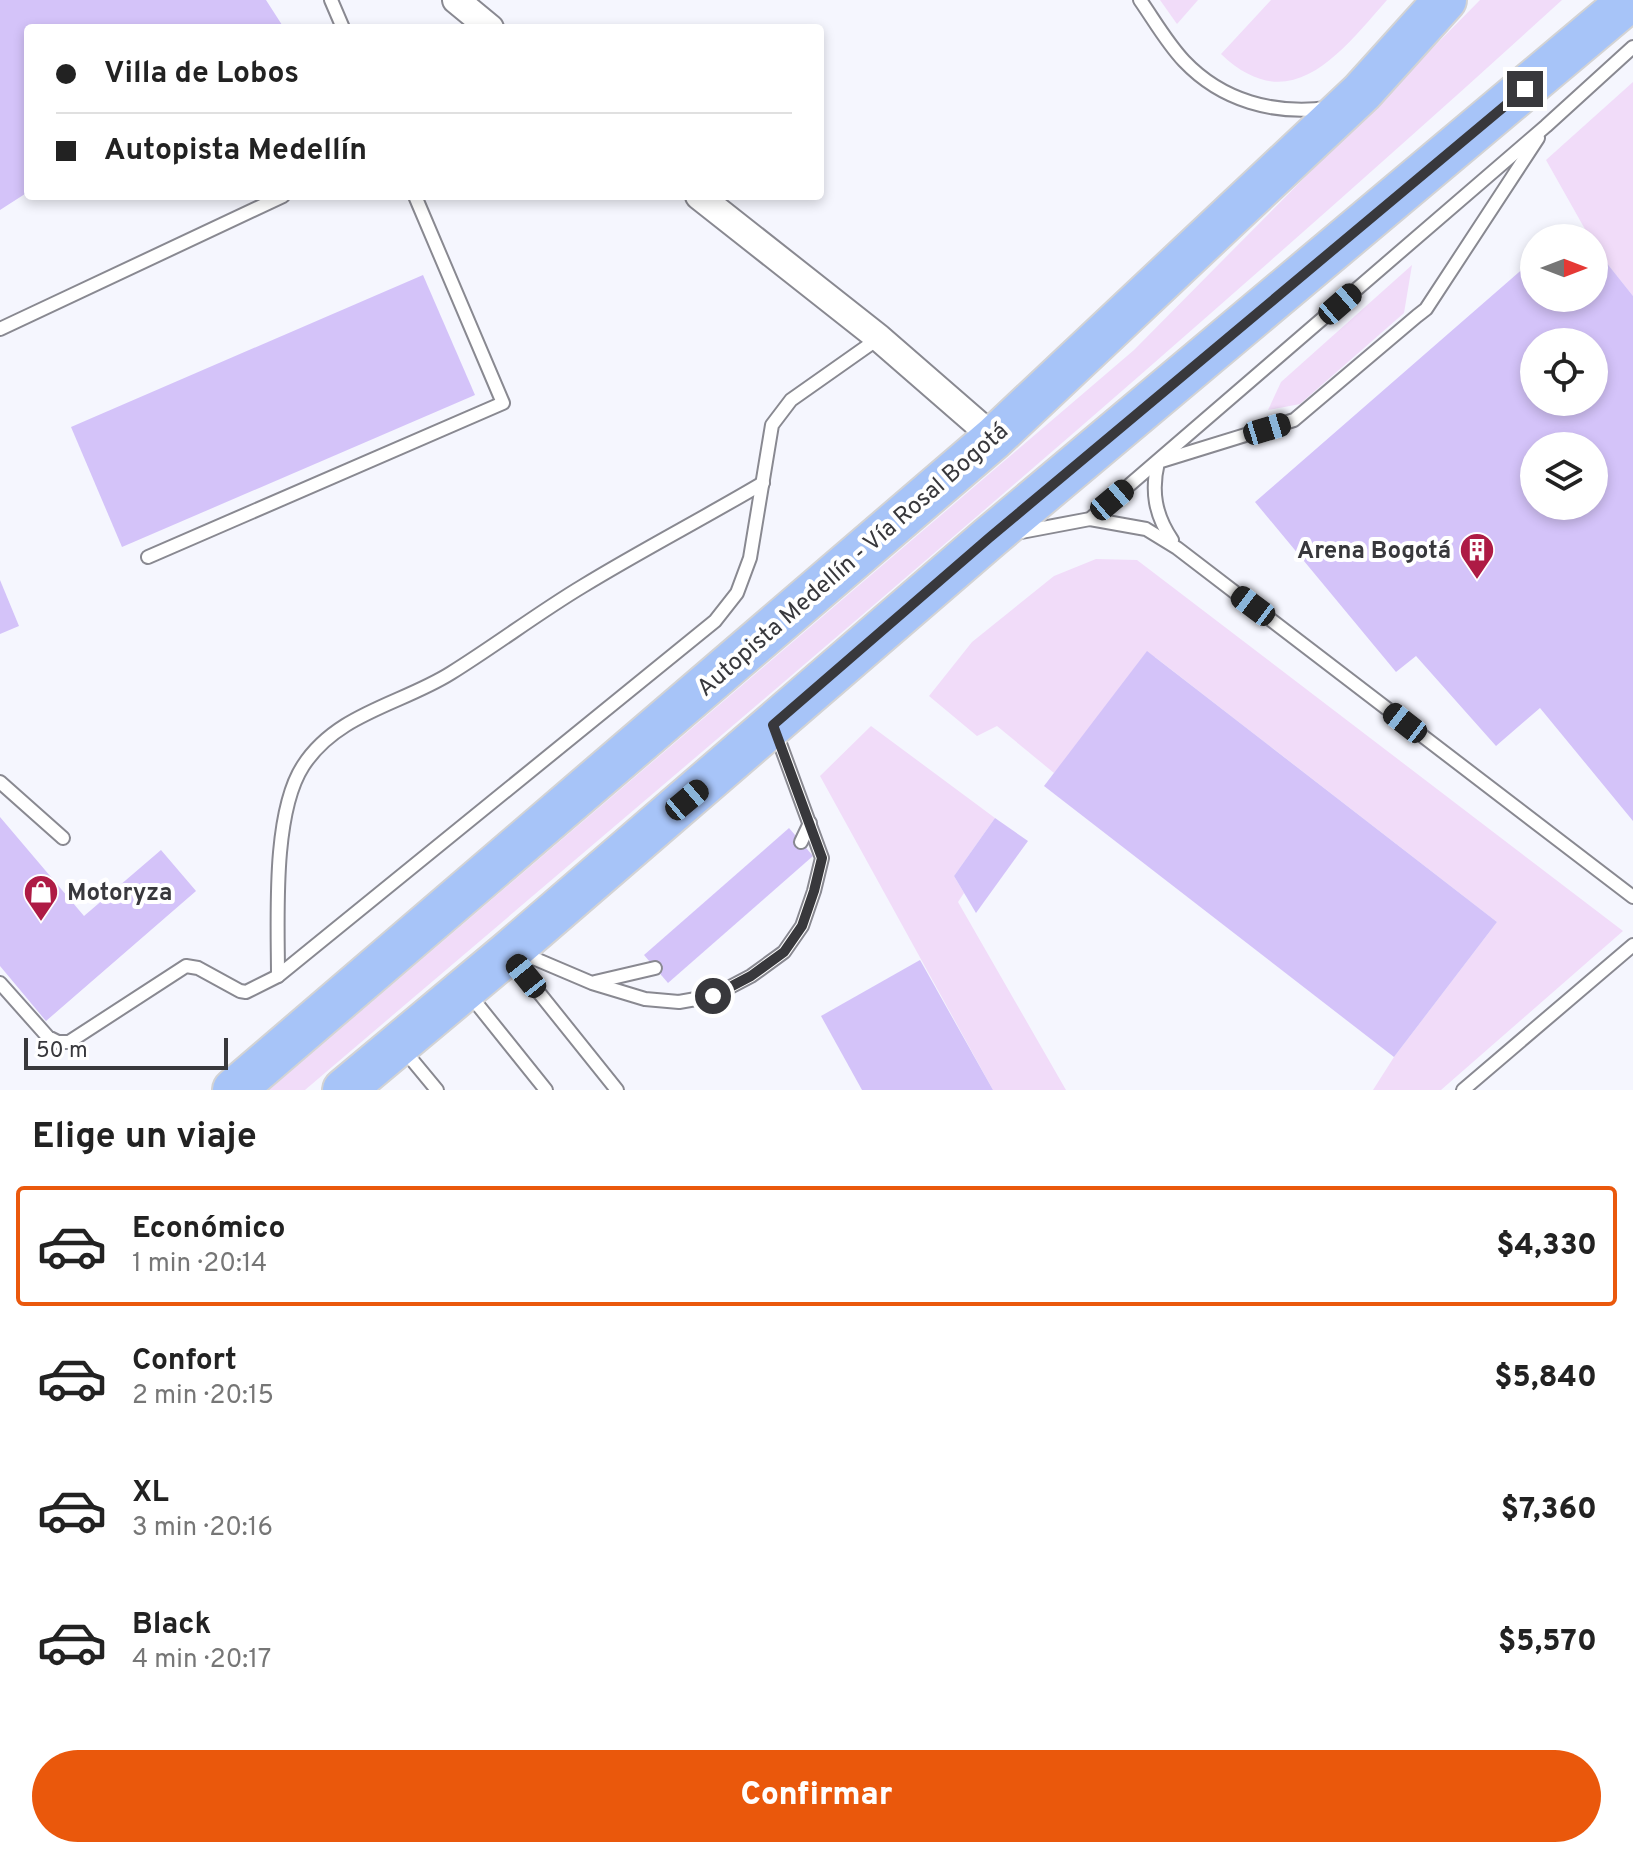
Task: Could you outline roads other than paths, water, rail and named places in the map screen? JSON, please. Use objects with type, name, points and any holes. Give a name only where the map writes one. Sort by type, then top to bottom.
[{"type":"highway","points":[[344,1090],[989,538],[1630,0]]},
{"type":"highway","name":"Autopista Medellín - Vía Rosal Bogotá","points":[[234,1090],[994,438],[1362,92],[1443,1]]},
{"type":"street","points":[[456,0],[485,24]]},
{"type":"street","points":[[704,200],[879,338],[994,438]]},
{"type":"lane","points":[[331,0],[341,24]]},
{"type":"lane","points":[[1140,0],[1184,61],[1208,82],[1237,99],[1269,108],[1301,111],[1334,107],[1362,92]]},
{"type":"lane","points":[[1090,519],[1546,126],[1633,47]]},
{"type":"lane","points":[[1158,462],[1294,420],[1426,309],[1546,126]]},
{"type":"lane","points":[[0,329],[274,200]]},
{"type":"lane","points":[[148,557],[503,403],[417,200]]},
{"type":"lane","points":[[0,983],[48,1037],[58,1042],[69,1042],[186,966],[198,968],[246,992],[278,976],[715,621],[737,593],[750,558],[772,425],[791,400],[879,338]]},
{"type":"lane","points":[[1158,462],[1153,484],[1155,506],[1163,527],[1177,548]]},
{"type":"lane","points":[[278,976],[278,892],[288,805],[304,765],[320,748],[349,722],[449,675],[585,585],[763,483]]},
{"type":"lane","points":[[989,538],[1090,519],[1146,529],[1177,548],[1633,897]]},
{"type":"lane","points":[[510,951],[592,983],[645,999],[679,1002],[713,996],[751,976],[784,952],[802,926],[822,858],[773,725]]},
{"type":"lane","points":[[0,782],[63,838]]},
{"type":"lane","points":[[801,842],[810,823]]},
{"type":"lane","points":[[1463,1090],[1633,945]]},
{"type":"lane","points":[[510,951],[617,1090]]},
{"type":"lane","points":[[592,983],[655,968]]},
{"type":"lane","points":[[464,988],[546,1090]]},
{"type":"lane","points":[[399,1043],[437,1090]]},
{"type":"place","name":"Arena Bogotá","points":[[1477,581]]},
{"type":"place","name":"Motoryza","points":[[41,923]]}]
